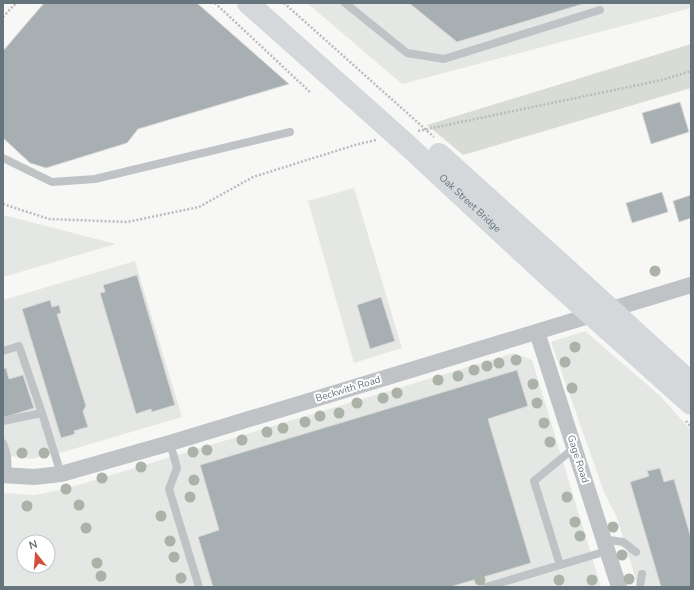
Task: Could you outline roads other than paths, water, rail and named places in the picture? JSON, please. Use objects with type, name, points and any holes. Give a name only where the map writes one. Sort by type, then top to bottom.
[{"type":"highway","name":"Oak Street Bridge","points":[[248,3],[406,144],[548,276],[690,399]]},
{"type":"highway","name":"Oak Street Bridge","points":[[270,3],[561,264],[690,399]]},
{"type":"street","name":"Beckwith Road","points":[[5,476],[34,477],[61,474],[170,443],[691,285]]},
{"type":"street","name":"Gage Road","points":[[537,332],[619,587]]},
{"type":"lane","points":[[345,3],[407,53],[444,59],[600,10]]},
{"type":"lane","points":[[3,158],[52,182],[95,179],[290,132]]},
{"type":"lane","points":[[3,351],[19,346],[61,474]]},
{"type":"lane","points":[[3,421],[42,413]]},
{"type":"lane","points":[[3,443],[7,456],[5,476]]},
{"type":"lane","points":[[170,443],[177,468],[169,489],[199,587]]},
{"type":"lane","points":[[560,565],[534,481],[574,448]]},
{"type":"lane","points":[[486,587],[560,565],[605,545],[623,542],[636,552]]},
{"type":"lane","points":[[640,587],[642,574]]}]
